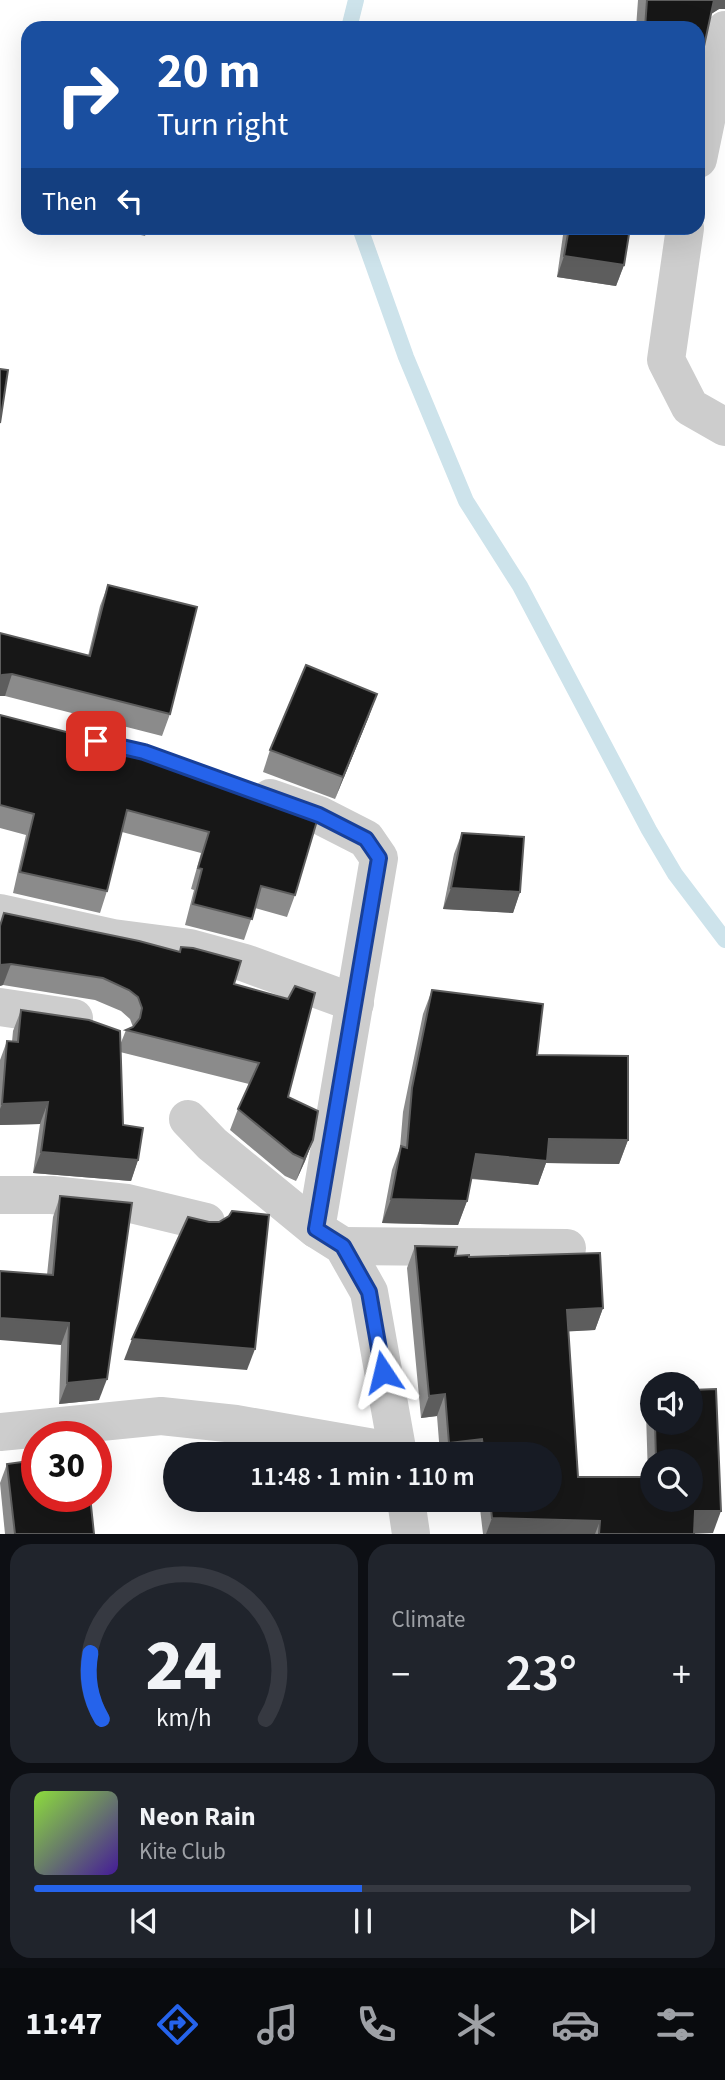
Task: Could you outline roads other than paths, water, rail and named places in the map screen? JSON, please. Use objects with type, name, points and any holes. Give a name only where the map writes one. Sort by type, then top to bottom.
[{"type":"street","points":[[705,126],[725,30]]},
{"type":"street","points":[[684,235],[666,360],[690,407],[725,427]]},
{"type":"street","points":[[244,788],[319,815],[366,839],[379,858],[355,1003],[329,1237]]},
{"type":"street","points":[[0,913],[113,938],[190,948],[245,963],[355,1003]]},
{"type":"street","points":[[0,1007],[87,1020],[113,1031]]},
{"type":"street","points":[[188,1119],[212,1144],[329,1237],[369,1292],[396,1442]]},
{"type":"street","points":[[0,1195],[52,1195],[127,1203],[206,1222]]},
{"type":"street","points":[[329,1237],[567,1248]]},
{"type":"street","points":[[0,1432],[161,1416],[236,1424],[337,1442]]},
{"type":"street","points":[[408,1512],[411,1534]]},
{"type":"waterway","points":[[351,21],[356,0]]},
{"type":"waterway","points":[[362,235],[406,357],[466,501],[520,586],[649,830],[675,874],[725,940]]}]
